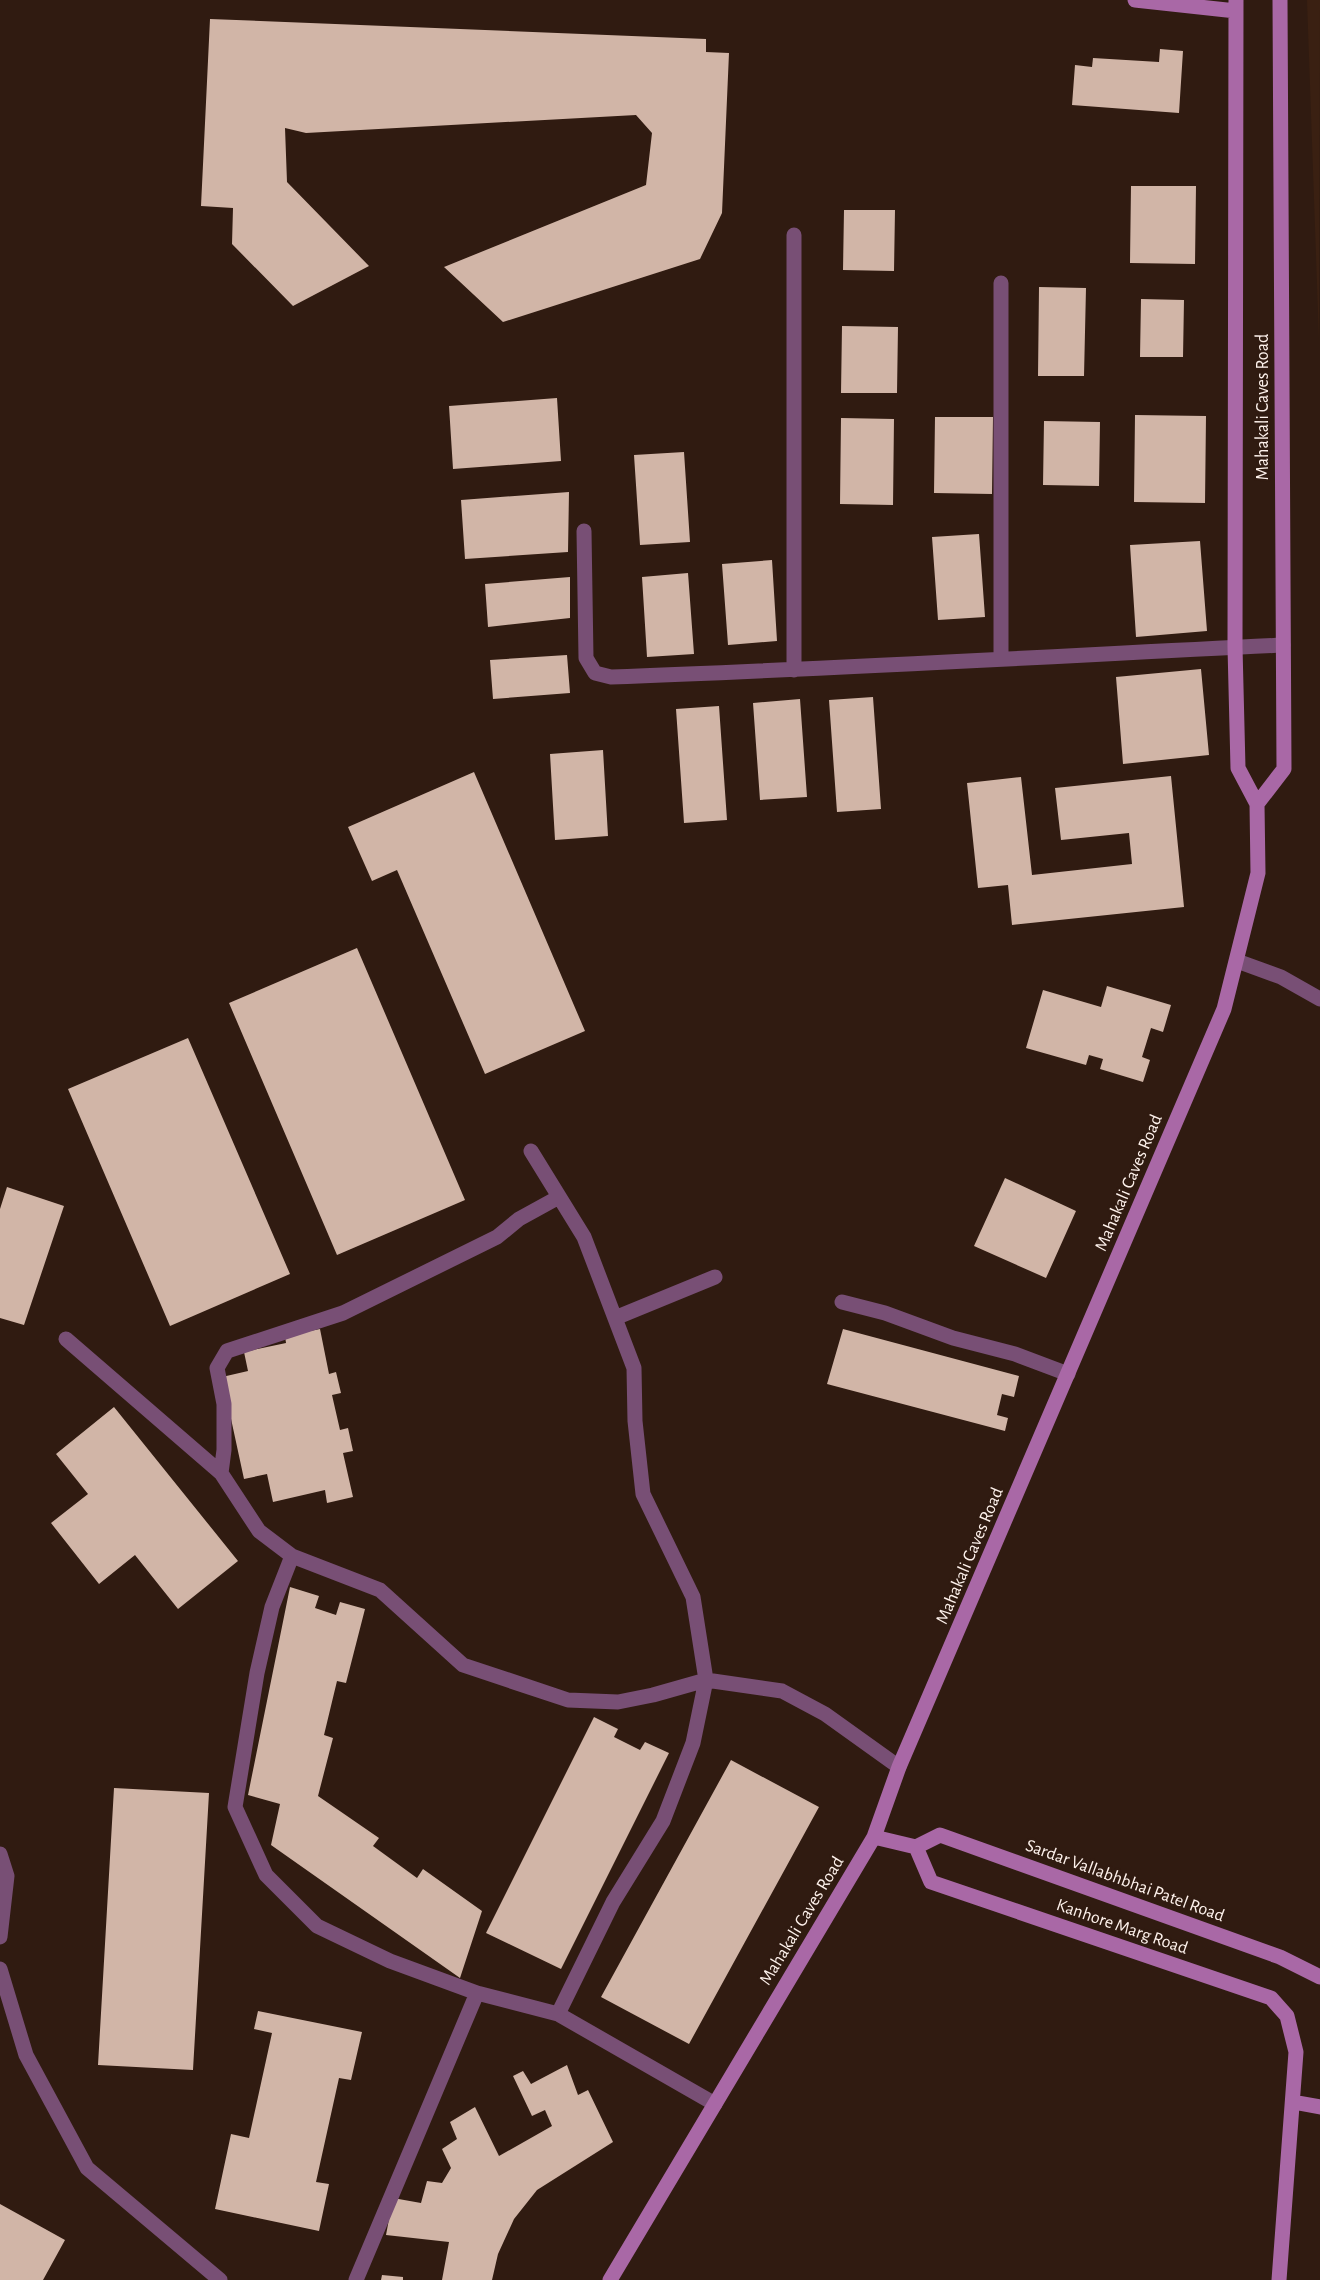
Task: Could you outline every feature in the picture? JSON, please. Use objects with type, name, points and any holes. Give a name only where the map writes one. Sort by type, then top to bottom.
[{"type":"main road","points":[[1135,0],[1236,5]]},
{"type":"main road","name":"Mahakali Caves Road","points":[[1257,804],[1284,769],[1280,0]]},
{"type":"main road","name":"Mahakali Caves Road","points":[[610,2280],[874,1836],[899,1767],[1224,1009],[1258,873],[1257,804],[1238,768],[1235,647],[1236,5]]},
{"type":"main road","name":"Sardar Vallabhbhai Patel Road","points":[[916,1847],[940,1835],[1280,1956],[1320,1978]]},
{"type":"main road","points":[[874,1836],[916,1847]]},
{"type":"main road","name":"Kanhore Marg Road","points":[[916,1847],[931,1882],[1271,1998],[1287,2016],[1296,2052],[1293,2102]]},
{"type":"main road","points":[[1279,2280],[1293,2102],[1320,2107]]},
{"type":"street","points":[[794,235],[794,670]]},
{"type":"street","points":[[1001,283],[1001,658]]},
{"type":"street","points":[[584,531],[586,658],[596,673],[611,677],[794,670],[1283,645]]},
{"type":"street","points":[[1237,961],[1281,977],[1320,999]]},
{"type":"street","points":[[531,1151],[584,1237],[634,1368],[635,1421],[644,1494],[693,1597],[706,1680],[694,1742],[663,1821],[613,1902],[558,2014]]},
{"type":"street","points":[[221,1473],[224,1450],[224,1404],[217,1368],[227,1351],[342,1313],[497,1237],[519,1218],[559,1197]]},
{"type":"street","points":[[615,1318],[715,1276]]},
{"type":"street","points":[[842,1302],[885,1313],[953,1338],[1015,1354],[1068,1374]]},
{"type":"street","points":[[66,1340],[221,1473],[259,1531],[292,1556],[380,1590],[463,1665],[568,1700],[618,1702],[653,1695],[706,1680],[782,1691],[825,1714],[899,1767]]},
{"type":"street","points":[[292,1556],[272,1607],[257,1673],[235,1807],[266,1875],[317,1926],[390,1961],[477,1993],[558,2014],[715,2104]]},
{"type":"street","points":[[0,1854],[7,1876],[0,1937]]},
{"type":"street","points":[[0,1969],[26,2055],[87,2168],[220,2280]]},
{"type":"street","points":[[356,2280],[477,1993]]},
{"type":"shaded area","points":[[1307,0],[1320,0],[1319,340]]},
{"type":"building","points":[[210,19],[706,39],[706,52],[729,53],[722,213],[700,259],[503,322],[444,267],[646,185],[652,133],[636,115],[306,133],[285,128],[287,182],[369,266],[293,306],[232,244],[233,208],[201,206]]},
{"type":"building","points":[[1160,49],[1183,51],[1179,113],[1072,105],[1075,65],[1092,67],[1093,58],[1159,62]]},
{"type":"building","points":[[1131,186],[1196,186],[1195,264],[1130,263]]},
{"type":"building","points":[[844,210],[895,210],[894,271],[843,270]]},
{"type":"building","points":[[1039,287],[1086,288],[1084,376],[1038,376]]},
{"type":"building","points":[[1141,299],[1184,300],[1183,357],[1140,357]]},
{"type":"building","points":[[842,326],[898,327],[897,393],[841,393]]},
{"type":"building","points":[[557,398],[561,461],[453,469],[449,406]]},
{"type":"building","points":[[1135,415],[1206,416],[1205,503],[1134,502]]},
{"type":"building","points":[[935,417],[993,417],[992,494],[934,493]]},
{"type":"building","points":[[841,418],[894,419],[893,505],[840,504]]},
{"type":"building","points":[[1044,421],[1100,422],[1099,486],[1043,485]]},
{"type":"building","points":[[684,452],[690,542],[640,545],[634,455]]},
{"type":"building","points":[[569,492],[568,552],[465,559],[461,500]]},
{"type":"building","points":[[979,534],[985,617],[938,620],[932,537]]},
{"type":"building","points":[[1200,541],[1207,631],[1136,637],[1130,545]]},
{"type":"building","points":[[772,560],[777,641],[728,645],[722,564]]},
{"type":"building","points":[[688,573],[694,654],[647,657],[642,577]]},
{"type":"building","points":[[570,577],[570,618],[488,627],[485,584]]},
{"type":"building","points":[[567,655],[570,693],[493,699],[490,660]]},
{"type":"building","points":[[1201,669],[1209,755],[1123,764],[1116,677]]},
{"type":"building","points":[[873,697],[881,809],[837,812],[829,700]]},
{"type":"building","points":[[800,699],[807,797],[760,800],[753,703]]},
{"type":"building","points":[[719,706],[727,820],[684,823],[676,709]]},
{"type":"building","points":[[603,750],[608,836],[555,840],[550,754]]},
{"type":"building","points":[[474,772],[585,1031],[485,1074],[397,870],[372,881],[348,827]]},
{"type":"building","points":[[1171,776],[1184,907],[1012,925],[1008,885],[978,888],[967,783],[1021,777],[1032,875],[1132,864],[1129,833],[1061,840],[1055,788]]},
{"type":"building","points":[[357,948],[465,1200],[337,1255],[229,1003]]},
{"type":"building","points":[[1107,986],[1171,1005],[1163,1032],[1151,1028],[1142,1057],[1150,1060],[1143,1082],[1100,1069],[1103,1059],[1089,1055],[1086,1065],[1026,1048],[1043,990],[1101,1007]]},
{"type":"building","points":[[188,1038],[290,1274],[170,1326],[68,1089]]},
{"type":"building","points":[[1005,1178],[1076,1211],[1046,1278],[974,1246]]},
{"type":"building","points":[[7,1187],[64,1206],[24,1325],[0,1318],[0,1209]]},
{"type":"building","points":[[320,1329],[329,1374],[336,1372],[341,1393],[332,1395],[340,1430],[348,1428],[353,1451],[343,1453],[353,1497],[327,1503],[325,1490],[273,1502],[267,1474],[244,1479],[222,1377],[248,1371],[244,1352],[286,1343],[285,1336]]},
{"type":"building","points":[[843,1329],[1019,1376],[1014,1397],[1002,1394],[997,1415],[1008,1418],[1005,1431],[827,1384]]},
{"type":"building","points":[[114,1407],[238,1561],[178,1609],[135,1555],[99,1584],[51,1523],[88,1494],[56,1454]]},
{"type":"building","points":[[290,1587],[319,1596],[315,1608],[336,1615],[340,1602],[365,1609],[346,1683],[337,1681],[324,1735],[333,1738],[318,1796],[379,1838],[373,1846],[417,1878],[423,1869],[482,1911],[460,1978],[271,1845],[280,1804],[248,1795]]},
{"type":"building","points":[[594,1717],[618,1729],[614,1737],[640,1750],[645,1742],[669,1753],[561,1969],[486,1933]]},
{"type":"building","points":[[731,1760],[819,1807],[689,2044],[601,1997]]},
{"type":"building","points":[[114,1788],[209,1793],[193,2070],[98,2065]]},
{"type":"building","points":[[258,2011],[362,2032],[351,2080],[339,2078],[316,2182],[329,2184],[319,2231],[215,2209],[231,2134],[249,2138],[272,2033],[254,2029]]},
{"type":"building","points":[[567,2065],[578,2095],[588,2090],[613,2142],[537,2190],[514,2219],[498,2254],[492,2280],[442,2280],[449,2242],[386,2235],[393,2198],[421,2203],[427,2181],[442,2183],[451,2168],[442,2149],[457,2139],[450,2122],[475,2107],[499,2156],[552,2126],[545,2110],[532,2116],[513,2076],[523,2071],[531,2084]]},
{"type":"building","points":[[0,2204],[65,2240],[43,2280],[0,2280]]},
{"type":"building","points":[[382,2275],[403,2277],[403,2280],[381,2280]]}]
